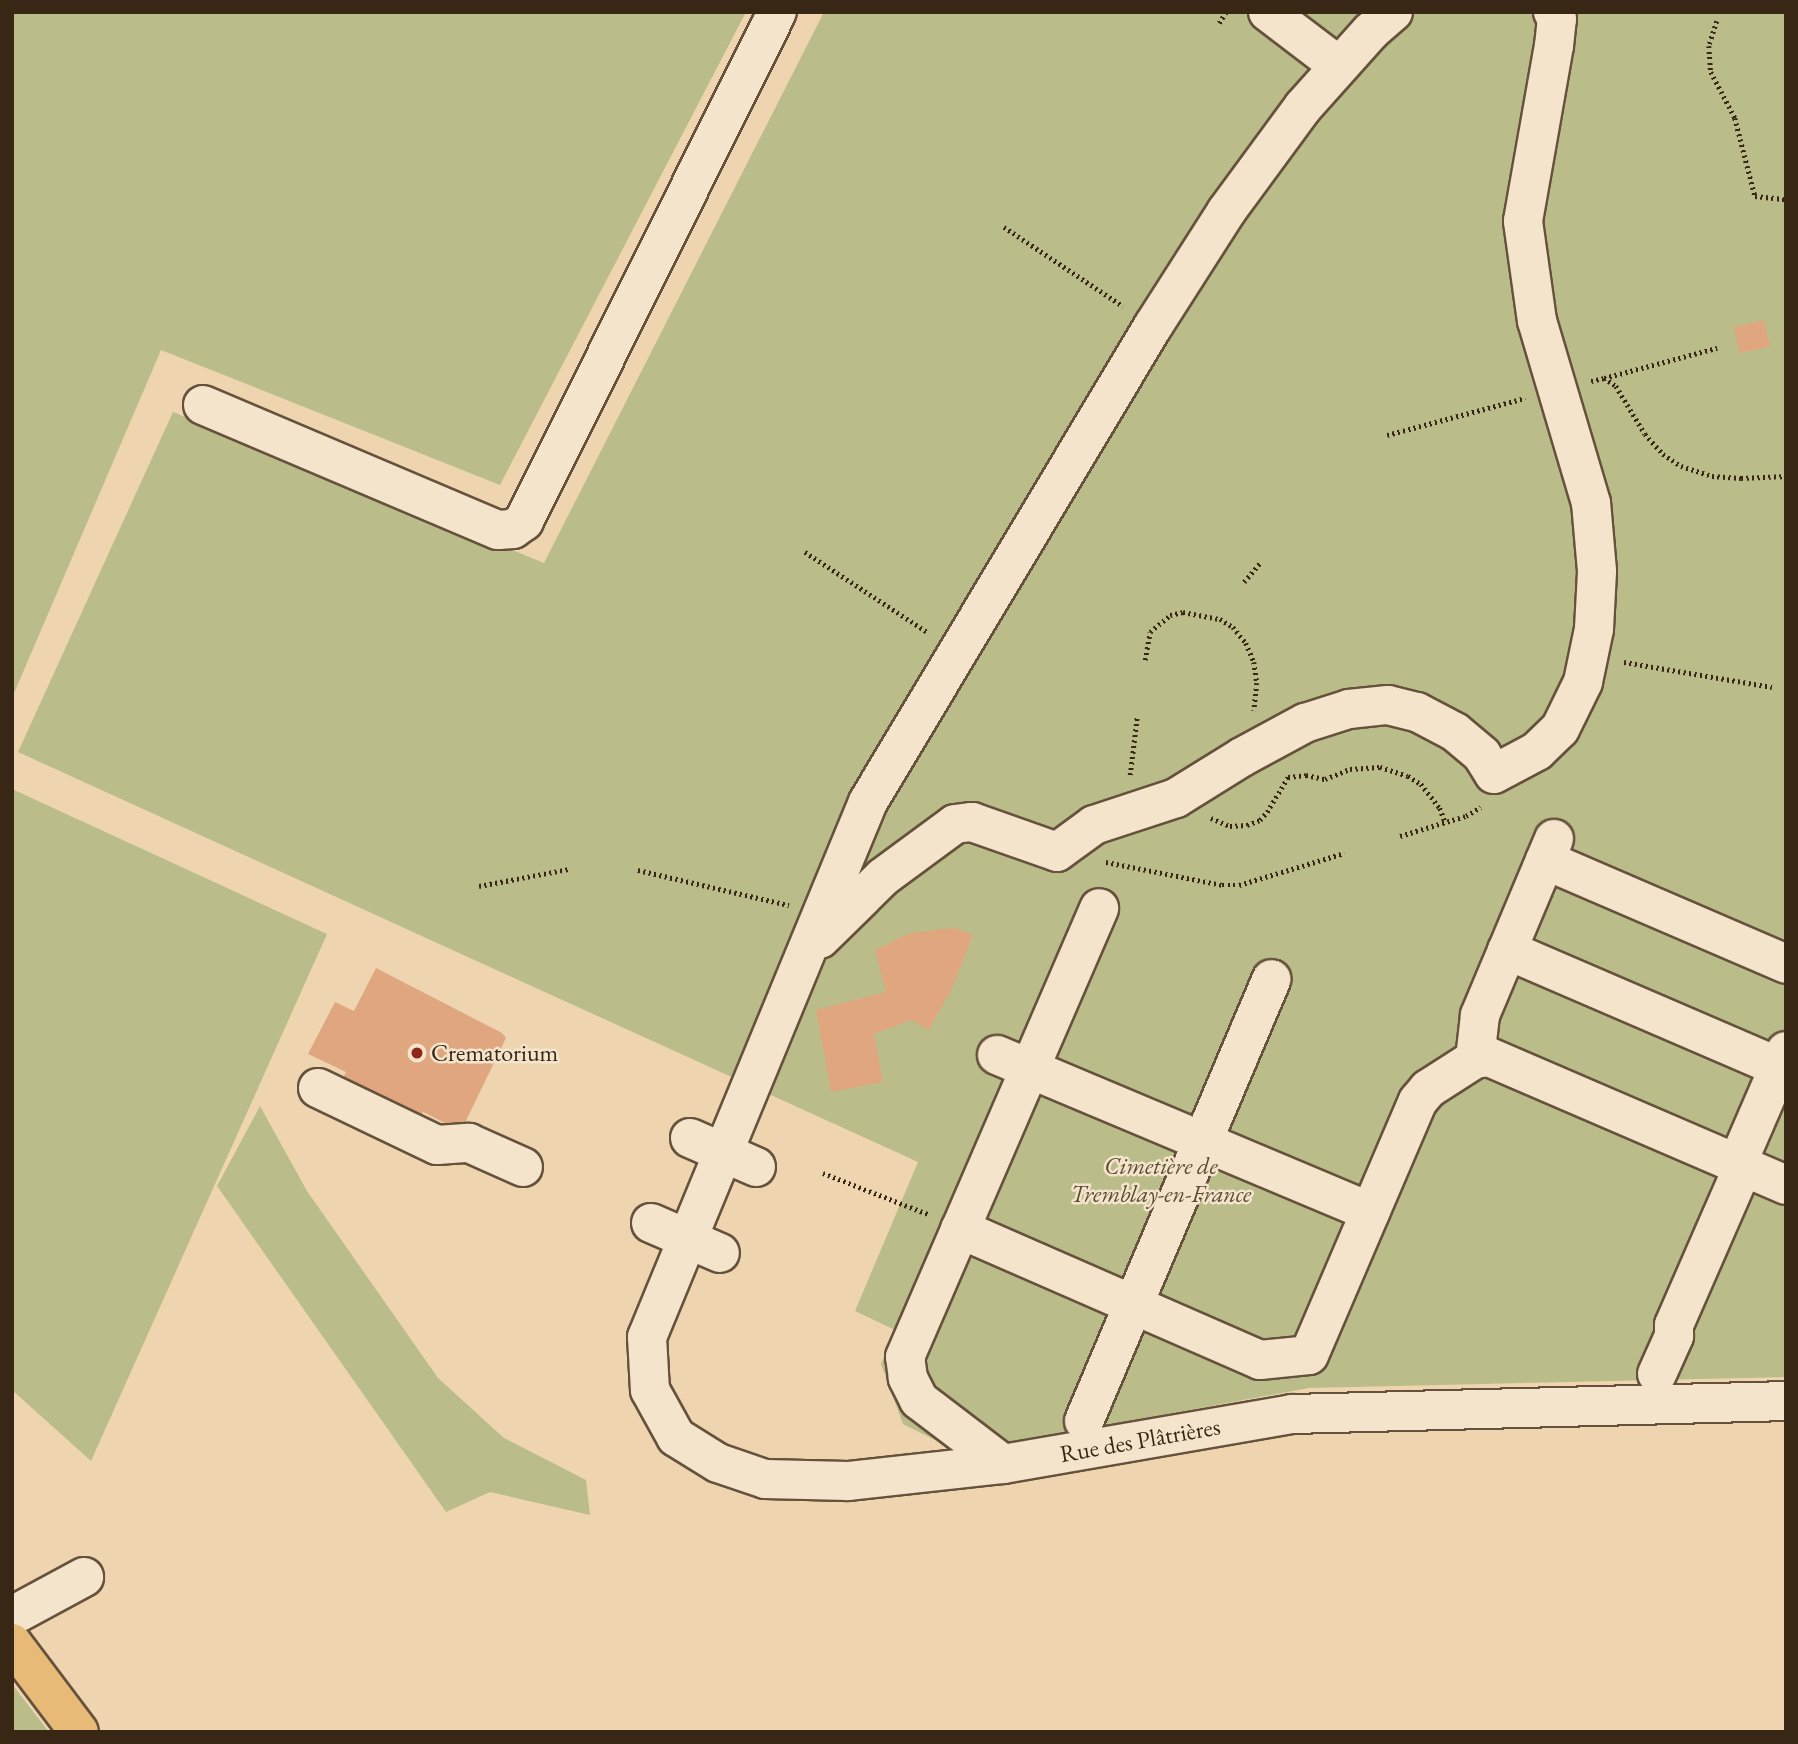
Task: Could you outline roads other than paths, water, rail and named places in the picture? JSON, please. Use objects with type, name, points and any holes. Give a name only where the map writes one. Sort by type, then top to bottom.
[{"type":"main road","points":[[12,1643],[79,1732]]},
{"type":"lane","points":[[203,405],[498,530],[513,529],[524,521],[777,12]]},
{"type":"lane","points":[[1268,12],[1339,66]]},
{"type":"lane","name":"Rue des Plâtrières","points":[[1394,12],[1371,31],[1303,107],[1226,212],[1153,326],[956,650],[868,802],[723,1152],[703,1246],[670,1278],[647,1336],[650,1390],[676,1437],[718,1463],[765,1479],[848,1481],[1003,1464],[1292,1414],[1786,1401]]},
{"type":"lane","points":[[808,951],[883,877],[955,824],[972,822],[1057,852],[1094,825],[1183,794],[1248,754],[1306,723],[1349,709],[1388,705],[1418,712],[1455,732],[1482,755],[1494,774],[1537,751],[1560,729],[1583,682],[1594,629],[1597,571],[1591,503],[1537,321],[1523,221],[1554,46],[1557,19],[1553,12]]},
{"type":"lane","points":[[1475,1059],[1480,1015],[1549,850],[1786,964]]},
{"type":"lane","points":[[1003,1464],[919,1400],[906,1368],[905,1357],[960,1229],[1013,1062],[1099,908]]},
{"type":"lane","points":[[1507,950],[1783,1063],[1674,1325],[1674,1336],[1657,1374]]},
{"type":"lane","points":[[1084,1421],[1272,979]]},
{"type":"lane","points":[[960,1229],[1260,1360],[1309,1355],[1418,1101],[1428,1089],[1475,1059],[1489,1057],[1786,1185]]},
{"type":"lane","points":[[1013,1062],[1370,1212]]},
{"type":"lane","points":[[318,1088],[437,1145],[469,1143],[523,1167]]},
{"type":"lane","points":[[651,1223],[703,1246]]},
{"type":"lane","points":[[12,1616],[84,1577]]},
{"type":"place","name":"Crematorium","points":[[417,1053]]},
{"type":"park label","name":"Cimetière de Tremblay-en-France","points":[[1161,1180]]}]
